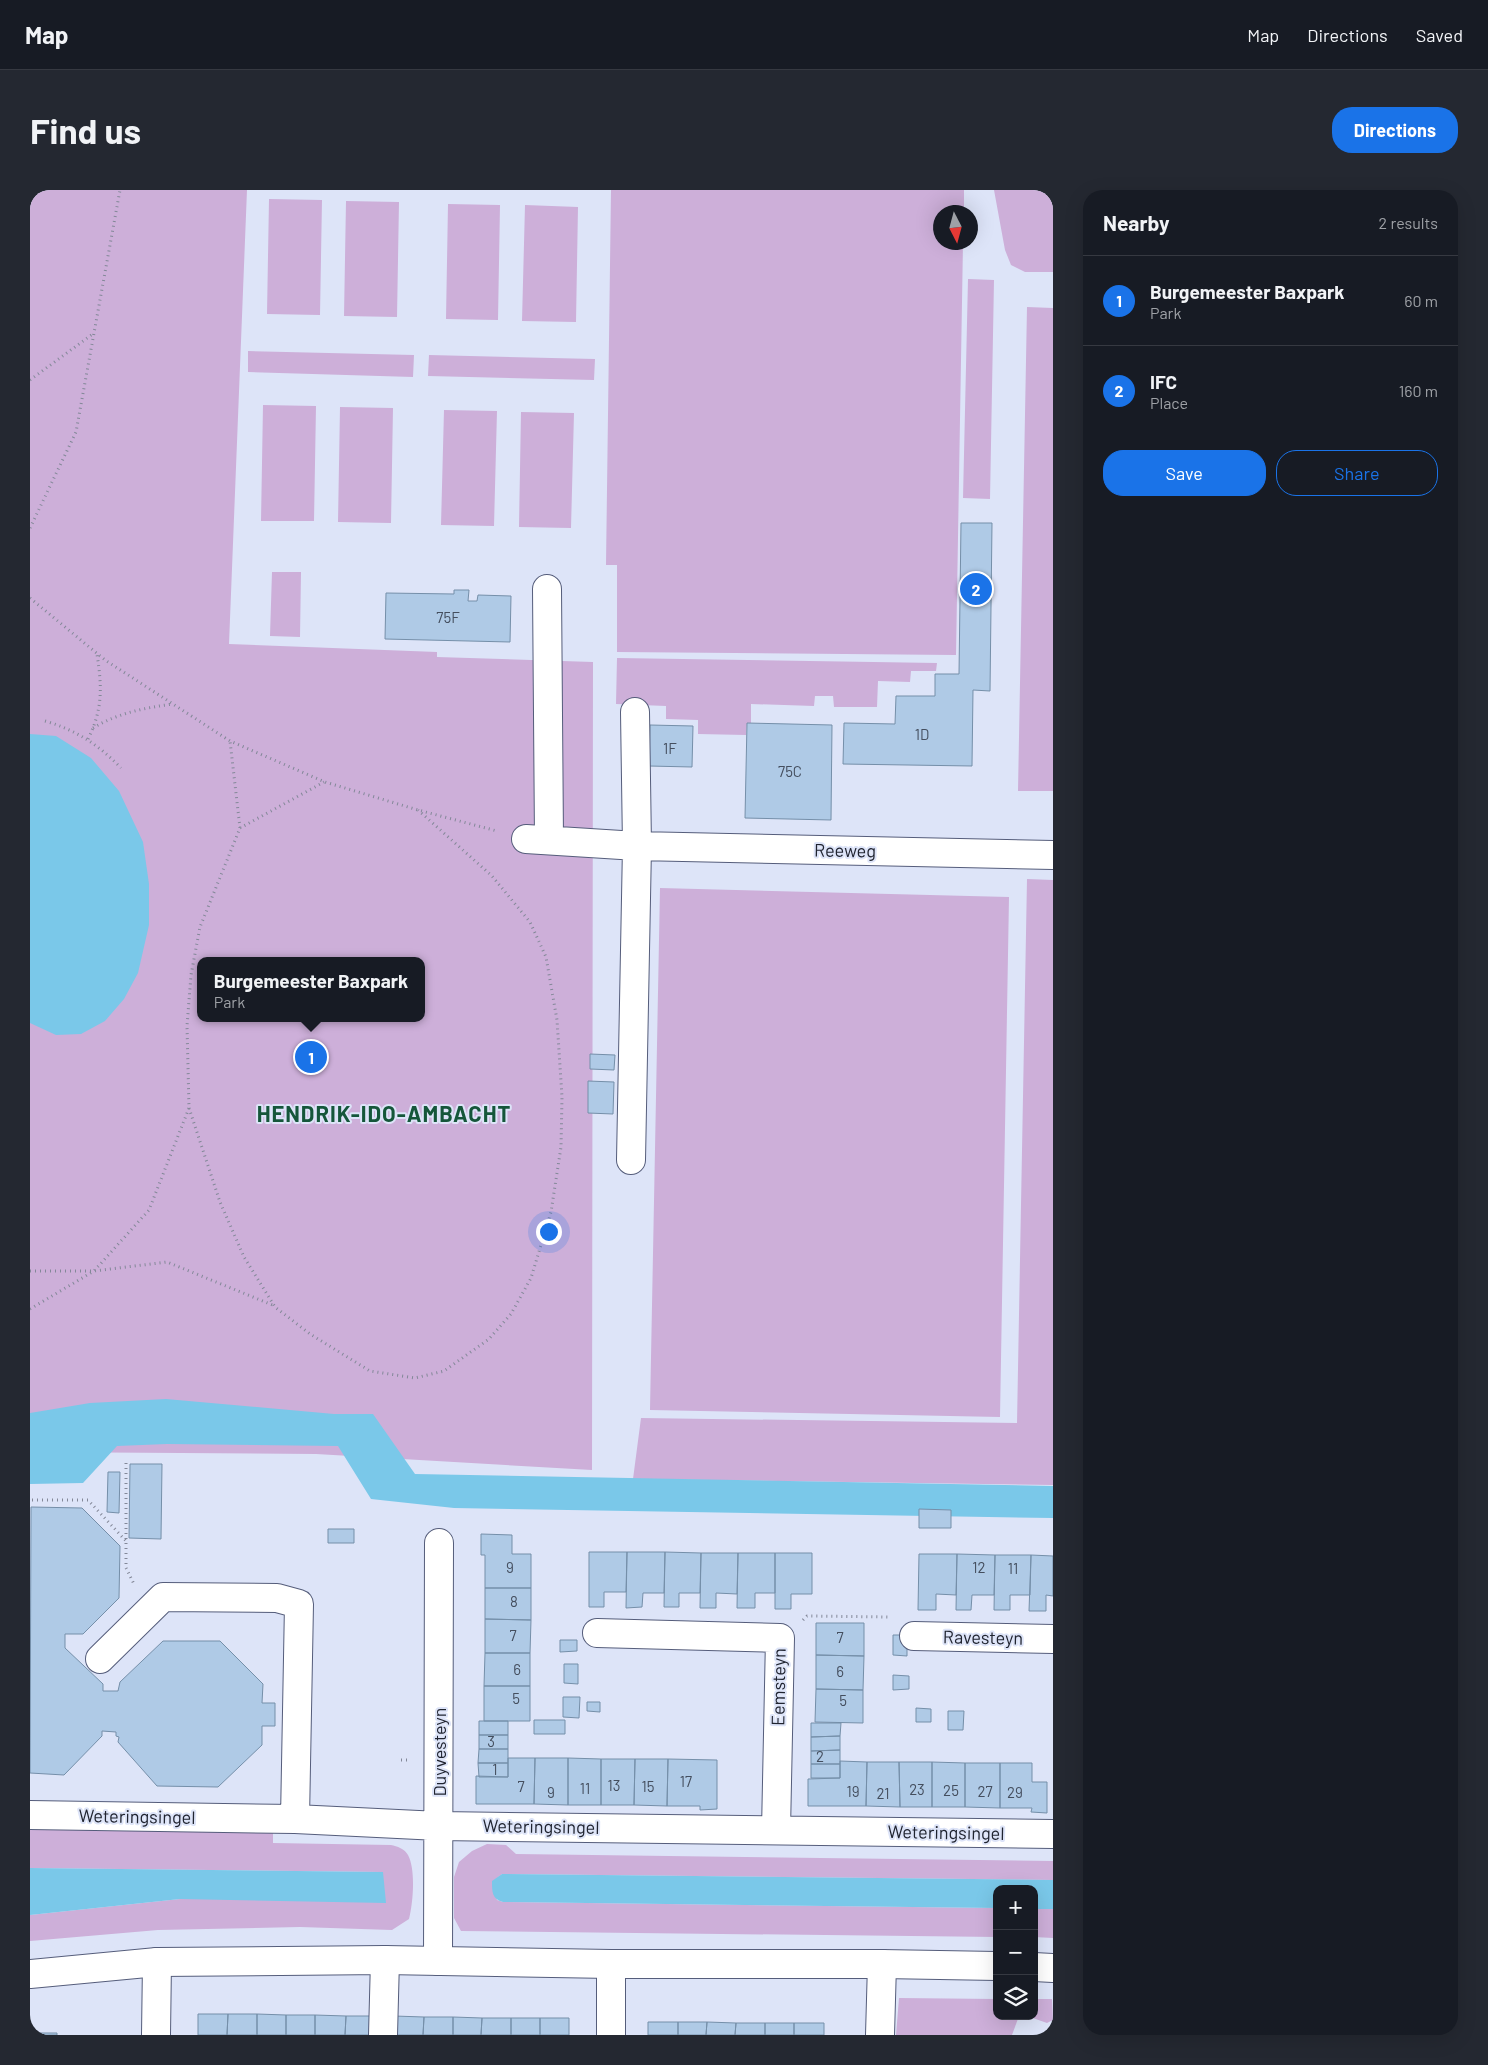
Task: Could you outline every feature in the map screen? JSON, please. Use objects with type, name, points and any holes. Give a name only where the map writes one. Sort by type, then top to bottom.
[{"type":"street","points":[[538,839],[548,589]]},
{"type":"street","points":[[631,1160],[637,846],[635,712]]},
{"type":"street","name":"Reeweg","points":[[538,839],[637,846],[1053,855]]},
{"type":"street","name":"Duyvesteyn","points":[[438,1961],[440,1542]]},
{"type":"street","points":[[100,1659],[163,1597],[277,1598],[299,1604],[295,1819]]},
{"type":"street","name":"Eemsteyn","points":[[596,1633],[780,1638],[776,1830]]},
{"type":"street","name":"Ravesteyn","points":[[914,1636],[1053,1639]]},
{"type":"street","name":"Weteringsingel","points":[[30,1815],[295,1819],[439,1826],[1053,1834]]},
{"type":"street","points":[[383,2035],[385,1960]]},
{"type":"street","points":[[30,1974],[157,1962],[385,1960],[612,1964],[993,1966]]},
{"type":"street","points":[[156,2035],[157,1962]]},
{"type":"street","points":[[611,2035],[612,1964]]},
{"type":"street","points":[[880,2035],[882,1964]]},
{"type":"street","points":[[1038,1967],[1053,1968]]},
{"type":"path","points":[[30,528],[76,432],[120,190]]},
{"type":"path","points":[[30,380],[94,333]]},
{"type":"path","points":[[30,598],[97,653],[230,741],[325,782],[418,810],[538,839]]},
{"type":"path","points":[[88,739],[99,712],[101,693],[97,653]]},
{"type":"path","points":[[93,729],[108,719],[130,711],[173,704]]},
{"type":"path","points":[[45,721],[88,739],[101,748],[121,768]]},
{"type":"path","points":[[230,741],[240,828],[200,927],[191,975],[187,1026],[188,1108],[220,1202],[244,1257],[275,1306]]},
{"type":"path","points":[[240,828],[325,782]]},
{"type":"path","points":[[30,1271],[94,1271],[167,1262],[275,1306],[310,1334],[370,1371],[415,1378],[444,1371],[489,1339],[511,1314],[531,1278],[551,1212],[562,1147],[562,1097],[557,1020],[546,956],[530,922],[492,876],[418,810]]},
{"type":"path","points":[[30,1309],[94,1271],[149,1210],[188,1108]]},
{"type":"path","points":[[126,1463],[126,1568],[137,1590],[163,1597]]},
{"type":"path","points":[[32,1500],[88,1500],[126,1541]]},
{"type":"path","points":[[780,1638],[807,1616],[917,1618],[914,1636]]},
{"type":"shaded area","points":[[30,190],[247,190],[229,644],[437,652],[437,657],[593,662],[592,1470],[316,1454],[30,1452]]},
{"type":"shaded area","points":[[611,190],[964,190],[964,205],[933,205],[933,250],[963,250],[956,655],[617,652],[617,565],[606,565]]},
{"type":"shaded area","points":[[994,190],[1053,190],[1053,272],[1025,272],[1011,265],[1005,250]]},
{"type":"shaded area","points":[[269,199],[322,200],[320,315],[267,314]]},
{"type":"shaded area","points":[[346,201],[399,202],[397,317],[344,316]]},
{"type":"shaded area","points":[[448,204],[500,205],[498,320],[446,319]]},
{"type":"shaded area","points":[[525,205],[578,207],[576,322],[522,321]]},
{"type":"shaded area","points":[[968,279],[994,280],[990,499],[963,498]]},
{"type":"shaded area","points":[[1027,307],[1053,308],[1053,791],[1018,791]]},
{"type":"shaded area","points":[[248,351],[414,355],[413,377],[248,372]]},
{"type":"shaded area","points":[[429,355],[595,359],[594,380],[428,376]]},
{"type":"shaded area","points":[[263,405],[316,406],[314,521],[261,521]]},
{"type":"shaded area","points":[[340,407],[393,408],[391,523],[338,522]]},
{"type":"shaded area","points":[[444,410],[497,411],[494,526],[441,525]]},
{"type":"shaded area","points":[[521,412],[574,413],[571,528],[519,527]]},
{"type":"shaded area","points":[[272,572],[301,572],[300,637],[270,636]]},
{"type":"shaded area","points":[[617,658],[937,663],[936,671],[911,671],[910,682],[878,681],[877,707],[834,707],[833,696],[815,696],[814,706],[751,704],[751,723],[747,724],[746,735],[698,734],[698,720],[666,719],[666,706],[616,704]]},
{"type":"shaded area","points":[[1027,879],[1053,880],[1053,1485],[633,1479],[641,1418],[1017,1423]]},
{"type":"shaded area","points":[[660,888],[1009,897],[1000,1417],[650,1410]]},
{"type":"shaded area","points":[[30,1828],[273,1831],[273,1843],[393,1845],[405,1851],[411,1861],[413,1887],[409,1919],[392,1930],[300,1927],[158,1930],[30,1941],[30,1915],[180,1899],[382,1872],[30,1868]]},
{"type":"shaded area","points":[[487,1844],[506,1845],[516,1854],[1053,1861],[1053,1880],[502,1874],[492,1882],[497,1900],[503,1902],[993,1908],[993,1937],[461,1931],[454,1918],[454,1877],[459,1862],[472,1851]]},
{"type":"shaded area","points":[[1038,1909],[1053,1909],[1053,1938],[1038,1937]]},
{"type":"shaded area","points":[[899,1998],[993,1999],[993,2020],[1018,2020],[1012,2035],[896,2035]]},
{"type":"shaded area","points":[[1038,1999],[1052,1999],[1053,2020],[1047,2023],[1038,2020]]},
{"type":"water","points":[[30,734],[56,736],[91,758],[119,791],[143,842],[149,884],[149,925],[138,973],[124,999],[105,1021],[81,1034],[56,1035],[30,1023]]},
{"type":"water","points":[[166,1399],[334,1414],[373,1414],[415,1474],[1053,1486],[1053,1518],[454,1508],[371,1499],[338,1446],[167,1444],[117,1446],[83,1483],[30,1484],[30,1413],[90,1403]]},
{"type":"water","points":[[30,1868],[383,1872],[386,1903],[180,1899],[30,1915]]},
{"type":"water","points":[[502,1874],[1053,1880],[1053,1909],[1038,1909],[1038,1885],[993,1885],[993,1908],[503,1902],[495,1897],[492,1881]]},
{"type":"building","points":[[961,523],[992,523],[990,691],[973,690],[972,766],[843,764],[844,723],[895,724],[896,696],[935,696],[935,674],[959,674]]},
{"type":"building","points":[[454,590],[469,590],[468,601],[477,601],[478,595],[511,596],[510,642],[385,639],[386,593],[454,594]]},
{"type":"building","points":[[747,723],[832,725],[831,820],[745,818]]},
{"type":"building","points":[[650,725],[693,726],[692,767],[649,766]]},
{"type":"building","points":[[590,1054],[615,1055],[614,1070],[590,1069]]},
{"type":"building","points":[[588,1081],[614,1082],[613,1114],[588,1113]]},
{"type":"building","points":[[130,1464],[162,1464],[161,1539],[129,1538]]},
{"type":"building","points":[[108,1472],[120,1472],[119,1513],[107,1512]]},
{"type":"building","points":[[31,1507],[82,1508],[120,1546],[119,1598],[83,1634],[65,1634],[65,1648],[103,1684],[103,1691],[118,1691],[120,1682],[163,1641],[220,1641],[263,1684],[262,1703],[275,1703],[275,1726],[262,1726],[262,1745],[218,1787],[157,1786],[118,1742],[119,1737],[116,1736],[116,1732],[102,1731],[102,1736],[64,1775],[30,1773]]},
{"type":"building","points":[[919,1509],[951,1510],[951,1528],[919,1528]]},
{"type":"building","points":[[328,1529],[354,1529],[354,1543],[328,1543]]},
{"type":"building","points":[[481,1534],[512,1535],[512,1554],[531,1554],[531,1588],[485,1588],[485,1555],[481,1555]]},
{"type":"building","points":[[589,1552],[627,1552],[626,1592],[604,1592],[604,1607],[589,1607]]},
{"type":"building","points":[[627,1552],[665,1552],[664,1593],[643,1593],[642,1607],[626,1608]]},
{"type":"building","points":[[665,1552],[701,1553],[700,1593],[679,1593],[679,1607],[664,1607]]},
{"type":"building","points":[[701,1553],[738,1553],[737,1594],[716,1593],[716,1608],[700,1608]]},
{"type":"building","points":[[738,1553],[775,1553],[775,1593],[755,1593],[755,1608],[737,1608]]},
{"type":"building","points":[[775,1553],[812,1553],[812,1594],[791,1594],[791,1609],[775,1609]]},
{"type":"building","points":[[919,1554],[957,1554],[956,1595],[936,1594],[936,1610],[918,1610]]},
{"type":"building","points":[[957,1554],[995,1555],[994,1595],[972,1595],[971,1610],[956,1610]]},
{"type":"building","points":[[995,1555],[1031,1555],[1030,1595],[1010,1595],[1010,1610],[994,1610]]},
{"type":"building","points":[[1031,1555],[1053,1556],[1053,1596],[1046,1595],[1046,1611],[1029,1611]]},
{"type":"building","points":[[485,1588],[531,1588],[531,1620],[485,1619]]},
{"type":"building","points":[[485,1619],[531,1620],[530,1653],[485,1653]]},
{"type":"building","points":[[816,1623],[864,1623],[864,1656],[816,1655]]},
{"type":"building","points":[[893,1635],[907,1635],[907,1656],[893,1655]]},
{"type":"building","points":[[560,1640],[577,1640],[577,1651],[560,1652]]},
{"type":"building","points":[[485,1653],[530,1653],[530,1686],[484,1686]]},
{"type":"building","points":[[816,1655],[864,1656],[863,1690],[816,1689]]},
{"type":"building","points":[[564,1664],[578,1664],[578,1684],[564,1683]]},
{"type":"building","points":[[893,1675],[909,1676],[909,1689],[893,1690]]},
{"type":"building","points":[[484,1686],[530,1686],[530,1721],[484,1721]]},
{"type":"building","points":[[816,1689],[863,1690],[863,1723],[815,1722]]},
{"type":"building","points":[[563,1697],[580,1697],[579,1718],[563,1717]]},
{"type":"building","points":[[587,1702],[600,1702],[600,1712],[587,1711]]},
{"type":"building","points":[[916,1708],[931,1709],[931,1722],[916,1722]]},
{"type":"building","points":[[948,1711],[964,1711],[963,1730],[948,1730]]},
{"type":"building","points":[[534,1720],[565,1720],[565,1734],[534,1734]]},
{"type":"building","points":[[479,1721],[508,1721],[508,1735],[479,1735]]},
{"type":"building","points":[[811,1723],[841,1723],[840,1736],[811,1737]]},
{"type":"building","points":[[479,1735],[508,1735],[508,1749],[479,1749]]},
{"type":"building","points":[[840,1736],[840,1750],[811,1751],[811,1737]]},
{"type":"building","points":[[479,1749],[508,1749],[508,1763],[478,1763]]},
{"type":"building","points":[[840,1750],[840,1764],[811,1764],[811,1751]]},
{"type":"building","points":[[508,1758],[535,1758],[534,1804],[476,1804],[476,1776],[508,1777]]},
{"type":"building","points":[[535,1758],[568,1758],[568,1805],[534,1804]]},
{"type":"building","points":[[568,1758],[601,1759],[601,1805],[568,1805]]},
{"type":"building","points":[[601,1759],[635,1759],[634,1805],[601,1805]]},
{"type":"building","points":[[635,1759],[668,1759],[667,1806],[634,1805]]},
{"type":"building","points":[[668,1759],[717,1760],[717,1809],[700,1810],[700,1806],[667,1806]]},
{"type":"building","points":[[840,1761],[867,1762],[866,1806],[808,1806],[808,1779],[840,1778]]},
{"type":"building","points":[[867,1762],[899,1762],[900,1807],[866,1806]]},
{"type":"building","points":[[899,1762],[932,1762],[932,1807],[900,1807]]},
{"type":"building","points":[[932,1762],[965,1763],[965,1807],[932,1807]]},
{"type":"building","points":[[478,1763],[508,1763],[508,1777],[479,1777]]},
{"type":"building","points":[[965,1763],[1000,1763],[1000,1808],[965,1807]]},
{"type":"building","points":[[1000,1763],[1032,1763],[1032,1782],[1047,1782],[1047,1813],[1031,1812],[1032,1808],[1000,1808]]},
{"type":"building","points":[[811,1764],[840,1764],[840,1778],[811,1778]]},
{"type":"building","points":[[198,2014],[228,2014],[227,2035],[198,2035]]},
{"type":"building","points":[[228,2014],[257,2014],[257,2035],[227,2035]]},
{"type":"building","points":[[257,2014],[286,2015],[286,2035],[257,2035]]},
{"type":"building","points":[[286,2015],[315,2015],[315,2035],[286,2035]]},
{"type":"building","points":[[315,2015],[346,2016],[345,2035],[315,2035]]},
{"type":"building","points":[[346,2016],[374,2016],[374,2035],[345,2035]]},
{"type":"building","points":[[394,2016],[424,2017],[423,2035],[393,2035]]},
{"type":"building","points":[[424,2017],[453,2017],[453,2035],[423,2035]]},
{"type":"building","points":[[453,2017],[482,2018],[481,2035],[453,2035]]},
{"type":"building","points":[[482,2018],[511,2018],[511,2035],[481,2035]]},
{"type":"building","points":[[511,2018],[540,2018],[540,2035],[511,2035]]},
{"type":"building","points":[[540,2018],[569,2018],[569,2035],[540,2035]]},
{"type":"building","points":[[648,2022],[678,2022],[678,2035],[648,2035]]},
{"type":"building","points":[[678,2022],[707,2022],[706,2035],[678,2035]]},
{"type":"building","points":[[707,2022],[736,2023],[735,2035],[706,2035]]},
{"type":"building","points":[[736,2023],[765,2023],[765,2035],[735,2035]]},
{"type":"building","points":[[765,2023],[794,2023],[794,2035],[765,2035]]},
{"type":"building","points":[[794,2023],[824,2023],[824,2035],[794,2035]]},
{"type":"building","points":[[30,2033],[57,2033],[57,2035],[30,2035]]},
{"type":"place","name":"IFC","points":[[976,589]]},
{"type":"place","name":"Burgemeester Baxpark","points":[[311,1057]]},
{"type":"district","name":"HENDRIK-IDO-AMBACHT","points":[[384,1114]]}]
